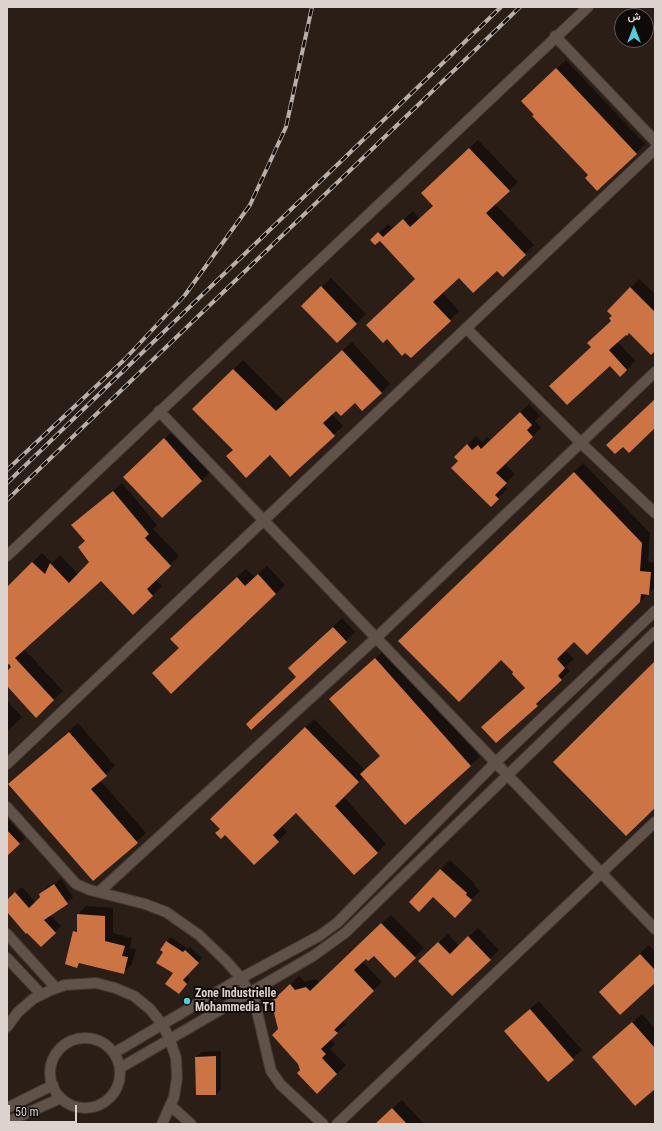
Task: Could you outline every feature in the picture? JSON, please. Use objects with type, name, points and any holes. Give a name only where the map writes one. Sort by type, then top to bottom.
[{"type":"lane","points":[[7,556],[588,7]]},
{"type":"lane","points":[[556,36],[655,141]]},
{"type":"lane","points":[[7,764],[655,149]]},
{"type":"lane","points":[[466,328],[581,443],[654,512],[655,523]]},
{"type":"lane","points":[[99,892],[376,638],[655,372]]},
{"type":"lane","points":[[159,411],[655,929]]},
{"type":"lane","points":[[114,1053],[241,978],[304,945],[336,923],[496,762],[655,611]]},
{"type":"lane","points":[[120,1068],[313,956],[345,933],[655,632]]},
{"type":"lane","points":[[7,808],[76,884],[99,892],[145,904],[166,912],[199,935],[241,978],[250,993],[259,1018],[270,1071],[281,1085],[323,1124]]},
{"type":"lane","points":[[337,1124],[655,822]]},
{"type":"lane","points":[[7,934],[56,988]]},
{"type":"lane","points":[[7,958],[41,994]]},
{"type":"lane","points":[[7,1027],[22,1008],[41,994],[56,988],[85,983],[115,988],[142,1002],[162,1024],[170,1040],[176,1058],[177,1078],[171,1106],[162,1124]]},
{"type":"lane","points":[[89,1038],[107,1046],[114,1053],[120,1068],[120,1080],[115,1092],[101,1104],[96,1106],[83,1108],[71,1105],[61,1098],[53,1085],[51,1065],[58,1052],[69,1042],[79,1039],[89,1038]]},
{"type":"lane","points":[[7,1108],[53,1085]]},
{"type":"lane","points":[[8,1122],[61,1098]]},
{"type":"lane","points":[[171,1106],[191,1124]]},
{"type":"building","points":[[556,68],[637,154],[597,191],[585,178],[588,175],[532,116],[534,115],[521,101]]},
{"type":"building","points":[[469,148],[510,191],[486,213],[526,255],[503,277],[497,271],[473,293],[459,278],[433,302],[451,321],[411,358],[405,353],[402,356],[387,339],[383,343],[366,325],[415,279],[380,241],[375,245],[370,240],[378,232],[383,237],[403,219],[410,227],[433,206],[421,193]]},
{"type":"building","points":[[321,286],[357,324],[337,343],[301,306]]},
{"type":"building","points":[[630,287],[655,312],[655,351],[651,355],[629,333],[609,350],[627,370],[620,377],[610,366],[567,405],[549,386],[591,347],[587,343],[611,321],[609,318],[612,316],[607,311]]},
{"type":"building","points":[[342,350],[382,393],[362,411],[355,403],[341,416],[336,411],[323,423],[335,436],[290,477],[270,455],[246,478],[226,456],[233,450],[192,409],[233,369],[276,411]]},
{"type":"building","points":[[655,399],[655,428],[629,453],[623,447],[615,454],[606,445]]},
{"type":"building","points":[[520,412],[532,425],[527,430],[533,437],[496,473],[507,483],[495,495],[499,499],[491,507],[451,468],[458,461],[454,457],[467,444],[472,450],[478,445],[481,449]]},
{"type":"building","points":[[164,438],[202,481],[162,518],[123,477]]},
{"type":"building","points":[[574,472],[642,543],[640,571],[651,572],[649,595],[641,594],[640,602],[587,655],[574,642],[557,659],[565,668],[558,676],[562,680],[536,704],[538,706],[496,743],[481,727],[525,688],[512,674],[513,672],[501,660],[459,702],[398,641]]},
{"type":"building","points":[[113,491],[149,534],[145,538],[171,566],[147,589],[153,596],[133,615],[101,581],[15,658],[54,700],[36,718],[7,686],[7,671],[11,667],[9,664],[7,665],[7,587],[32,562],[45,574],[50,563],[69,583],[89,562],[78,547],[85,541],[71,525]]},
{"type":"building","points":[[258,574],[276,594],[171,694],[152,673],[179,648],[170,639],[237,577],[245,586]]},
{"type":"building","points":[[333,627],[347,642],[251,730],[246,724],[296,677],[288,668]]},
{"type":"building","points":[[375,658],[471,766],[405,825],[360,774],[380,756],[329,699]]},
{"type":"building","points":[[655,661],[655,808],[626,836],[553,762]]},
{"type":"building","points":[[305,727],[359,782],[335,806],[378,853],[354,875],[296,813],[273,835],[279,842],[254,865],[225,835],[221,839],[215,833],[220,829],[210,819]]},
{"type":"building","points":[[69,732],[107,776],[91,789],[138,843],[93,881],[8,784]]},
{"type":"building","points":[[7,830],[20,844],[7,856]]},
{"type":"building","points":[[440,869],[467,893],[466,895],[472,900],[455,918],[433,897],[419,912],[409,902]]},
{"type":"building","points":[[54,884],[68,904],[44,920],[56,933],[41,947],[27,933],[26,934],[7,912],[7,900],[15,892],[29,908],[40,897],[39,894]]},
{"type":"building","points":[[77,914],[105,916],[105,941],[125,946],[122,956],[128,957],[124,974],[79,963],[77,968],[65,964],[73,931],[77,932]]},
{"type":"building","points":[[381,923],[416,958],[395,978],[374,956],[368,961],[366,959],[354,970],[374,991],[334,1030],[338,1033],[321,1049],[326,1054],[322,1058],[337,1074],[317,1094],[297,1073],[300,1070],[298,1064],[272,1035],[278,1029],[273,1009],[268,1005],[290,984],[295,990],[306,987],[310,991]]},
{"type":"building","points":[[468,936],[491,960],[452,996],[418,961],[438,942],[450,954]]},
{"type":"building","points":[[166,941],[183,952],[185,950],[199,963],[183,980],[187,984],[179,994],[165,984],[173,973],[156,963],[163,952],[160,950]]},
{"type":"building","points":[[640,954],[655,970],[655,983],[620,1015],[599,992]]},
{"type":"building","points":[[530,1009],[574,1060],[548,1082],[504,1031]]},
{"type":"building","points":[[632,1022],[655,1048],[655,1089],[635,1106],[592,1057]]},
{"type":"building","points":[[216,1056],[216,1095],[196,1095],[195,1057]]},
{"type":"building","points":[[392,1108],[407,1124],[375,1124]]},
{"type":"railway","points":[[7,470],[124,360],[185,295],[250,205],[286,127],[312,7]]},
{"type":"railway","points":[[7,483],[501,7]]},
{"type":"railway","points":[[7,500],[520,7]]},
{"type":"place","name":"Zone Industrielle Mohammedia T1","points":[[187,1001]]}]
